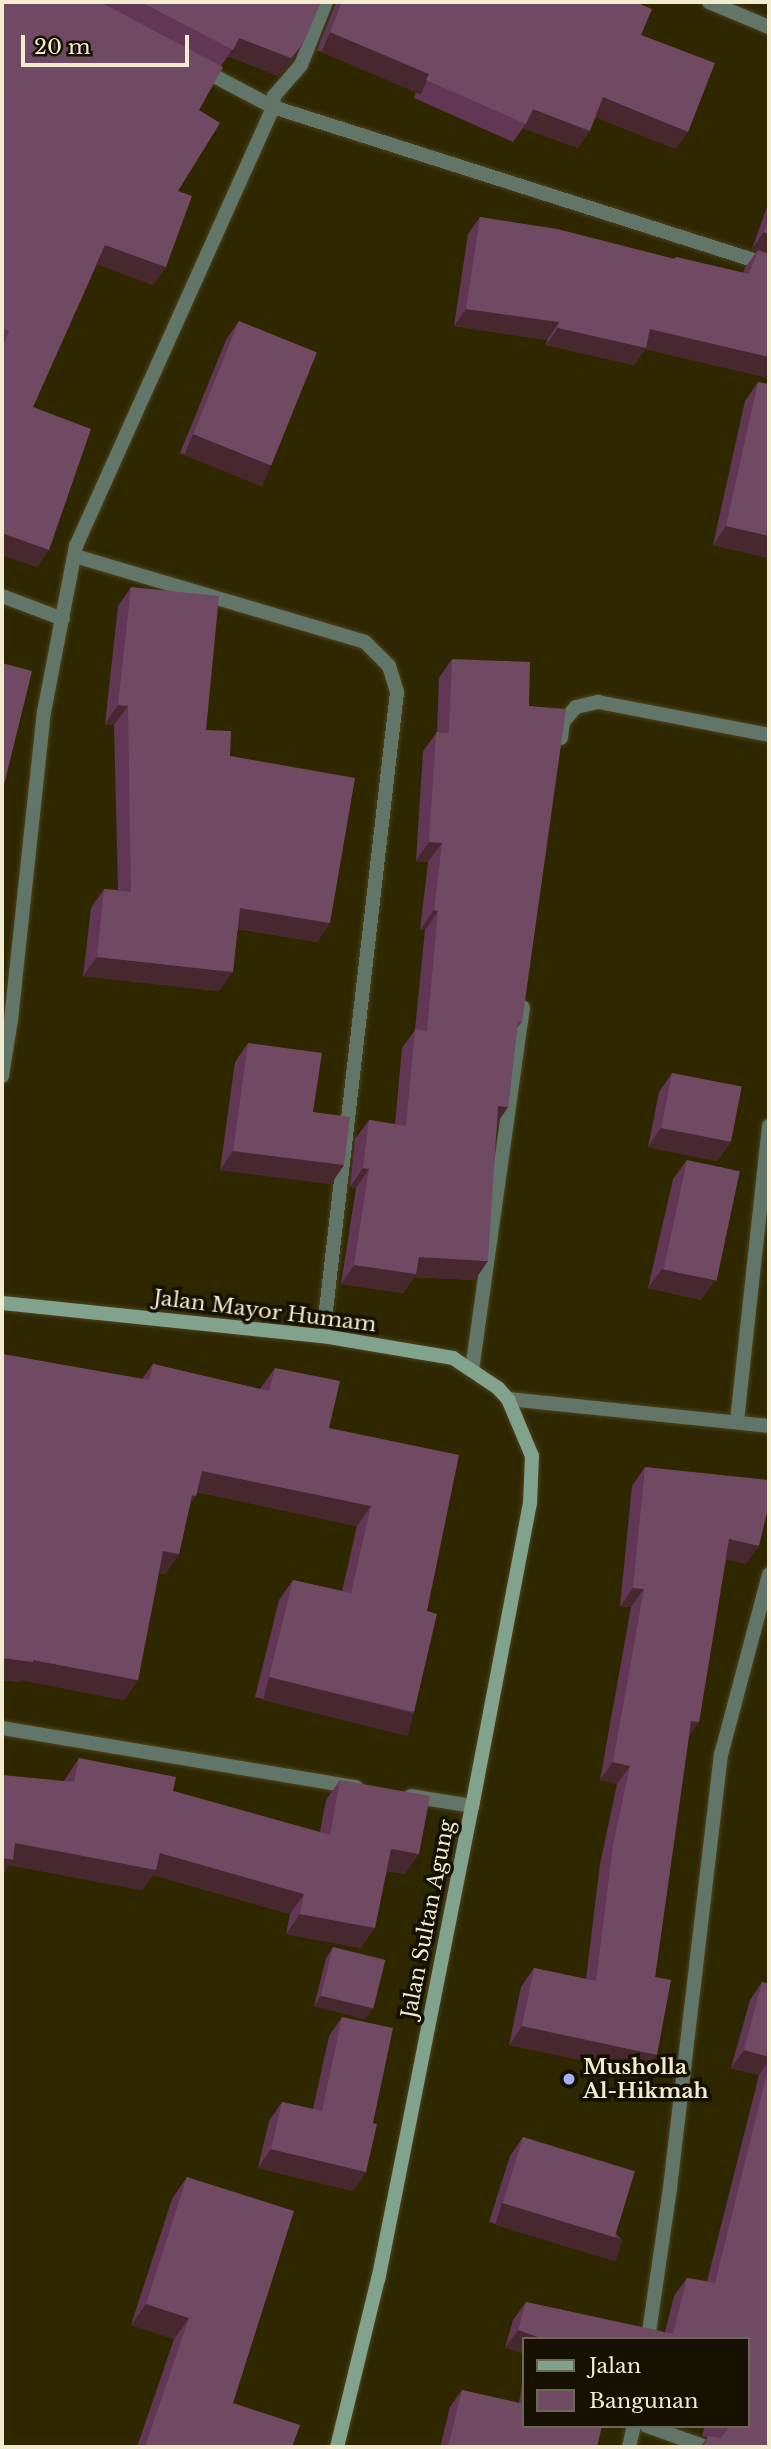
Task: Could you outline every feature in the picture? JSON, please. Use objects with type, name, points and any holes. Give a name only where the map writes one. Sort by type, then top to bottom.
[{"type":"main road","name":"Jalan Mayor Humam","points":[[2,1303],[323,1336],[453,1358],[508,1399]]},
{"type":"main road","name":"Jalan Sultan Agung","points":[[337,2447],[378,2279],[530,1503],[532,1456],[508,1399]]},
{"type":"street","points":[[2,1076],[11,1020],[44,712],[76,546],[273,107],[274,96],[301,65],[326,2]]},
{"type":"street","points":[[709,2],[769,27]]},
{"type":"street","points":[[192,64],[273,107],[769,265]]},
{"type":"street","points":[[75,556],[365,642],[389,666],[397,692],[323,1336]]},
{"type":"street","points":[[2,596],[63,619]]},
{"type":"street","points":[[559,750],[563,722],[576,707],[598,702],[769,735]]},
{"type":"street","points":[[472,1370],[524,998]]},
{"type":"street","points":[[737,1421],[769,1126]]},
{"type":"street","points":[[508,1399],[769,1426]]},
{"type":"street","points":[[648,2337],[670,2188],[721,1755],[769,1574]]},
{"type":"street","points":[[2,1728],[471,1806]]},
{"type":"street","points":[[629,2447],[634,2428]]},
{"type":"street","points":[[653,2428],[706,2447]]},
{"type":"building","points":[[3,2],[100,2],[223,67],[199,110],[220,123],[178,191],[192,196],[166,267],[105,245],[33,407],[91,429],[49,550],[2,533],[2,349],[9,331],[2,327]]},
{"type":"building","points":[[141,2],[321,2],[303,44],[291,58],[239,38],[233,50]]},
{"type":"building","points":[[342,2],[635,2],[652,9],[641,35],[715,63],[688,132],[603,97],[590,131],[533,109],[526,124],[426,80],[429,74],[330,32]]},
{"type":"building","points":[[480,217],[557,229],[675,259],[676,257],[749,274],[758,250],[769,254],[769,357],[650,329],[646,348],[558,328],[559,322],[466,309]]},
{"type":"building","points":[[769,218],[769,234],[764,232]]},
{"type":"building","points":[[239,321],[317,352],[271,466],[193,434]]},
{"type":"building","points":[[758,382],[769,384],[769,536],[726,526]]},
{"type":"building","points":[[131,587],[219,596],[206,730],[231,731],[230,756],[355,778],[330,923],[240,908],[233,972],[97,957],[104,889],[131,892],[128,706],[118,705]]},
{"type":"building","points":[[452,659],[530,662],[529,706],[566,709],[522,1022],[518,1021],[508,1107],[498,1106],[488,1261],[419,1257],[416,1274],[354,1265],[369,1169],[363,1168],[369,1120],[406,1126],[415,1029],[427,1031],[438,911],[434,910],[442,843],[429,842],[436,732],[449,733]]},
{"type":"building","points":[[2,663],[32,671],[2,793]]},
{"type":"building","points":[[248,1043],[322,1053],[313,1112],[350,1117],[344,1165],[233,1151]]},
{"type":"building","points":[[672,1073],[742,1087],[731,1142],[661,1128]]},
{"type":"building","points":[[687,1160],[740,1171],[717,1281],[664,1270]]},
{"type":"building","points":[[2,1354],[149,1380],[153,1364],[269,1391],[275,1368],[340,1381],[329,1428],[459,1455],[427,1611],[437,1614],[414,1712],[269,1677],[293,1580],[351,1593],[371,1506],[202,1471],[196,1496],[192,1495],[179,1554],[163,1551],[138,1680],[33,1660],[2,1658]]},
{"type":"building","points":[[645,1467],[769,1480],[769,1504],[759,1546],[729,1539],[699,1722],[691,1721],[655,1977],[671,1980],[657,2055],[522,2026],[534,1968],[596,1981],[613,1845],[630,1766],[613,1762],[644,1589],[633,1588]]},
{"type":"building","points":[[79,1758],[176,1777],[173,1791],[330,1835],[340,1780],[430,1796],[419,1854],[391,1849],[375,1928],[300,1914],[304,1894],[160,1853],[156,1870],[15,1843],[13,1860],[2,1858],[2,1775],[74,1782]]},
{"type":"building","points":[[333,1947],[385,1960],[373,2009],[321,1996]]},
{"type":"building","points":[[762,1982],[769,1984],[769,2057],[744,2050]]},
{"type":"building","points":[[342,2017],[393,2028],[373,2123],[377,2124],[366,2172],[271,2149],[282,2102],[322,2111]]},
{"type":"building","points":[[769,2065],[769,2447],[704,2447],[708,2436],[721,2438],[728,2428],[750,2428],[750,2337],[538,2337],[518,2330],[526,2302],[673,2334],[687,2278],[715,2283]]},
{"type":"building","points":[[523,2137],[635,2171],[615,2237],[503,2203]]},
{"type":"building","points":[[187,2177],[294,2211],[233,2403],[300,2425],[292,2447],[145,2447],[189,2318],[146,2304]]},
{"type":"building","points":[[462,2390],[522,2404],[522,2428],[602,2428],[597,2447],[448,2447]]},
{"type":"place","name":"Musholla Al-Hikmah","points":[[569,2079]]}]
